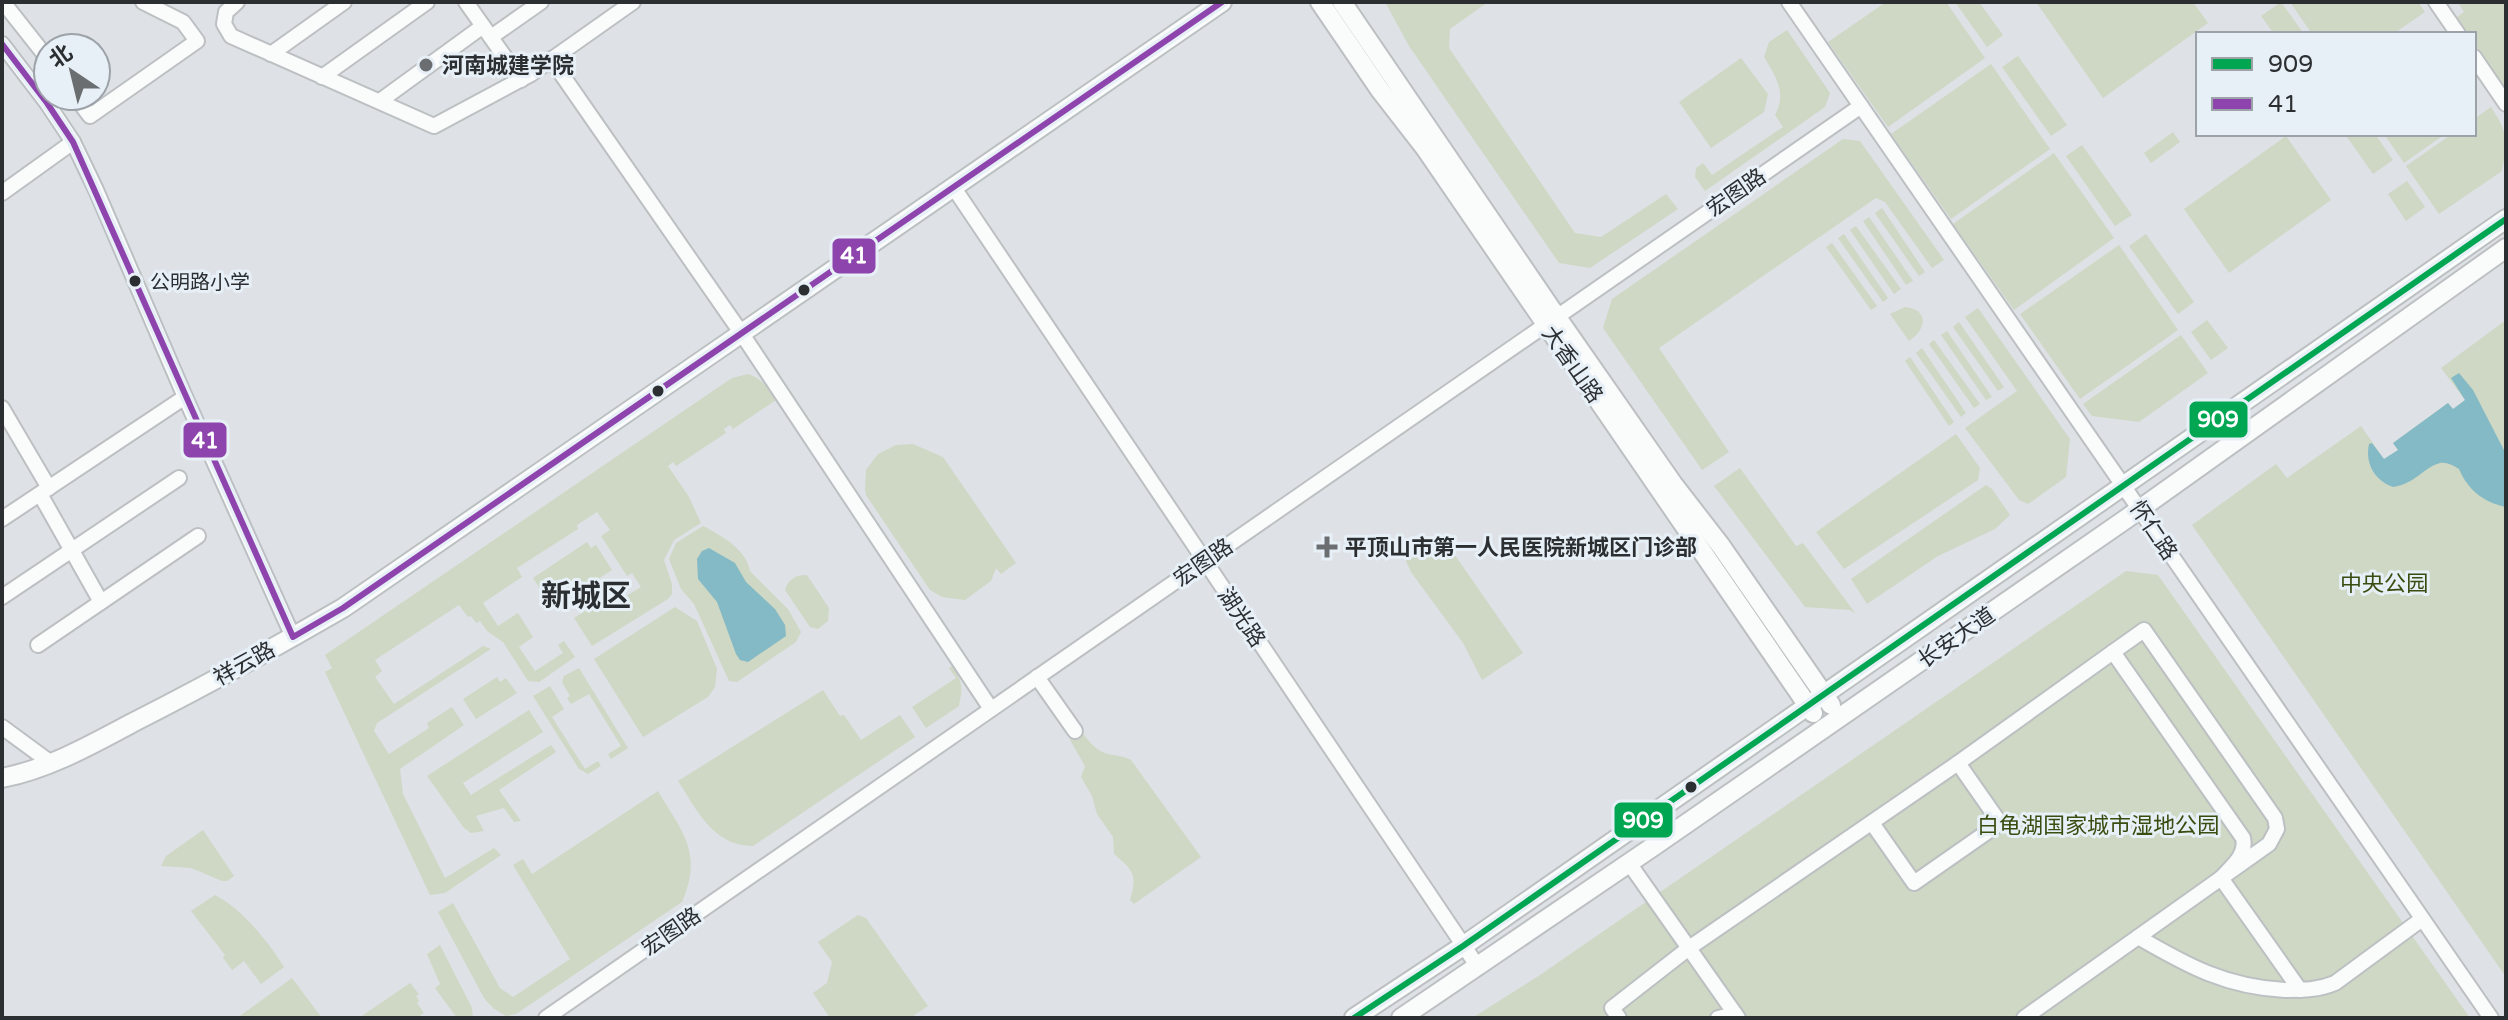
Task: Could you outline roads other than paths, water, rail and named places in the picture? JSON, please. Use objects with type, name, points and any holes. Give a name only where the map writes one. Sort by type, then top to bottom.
[{"type":"main road","name":"祥云路","points":[[2,778],[51,763],[155,712],[343,608],[1222,2]]},
{"type":"main road","name":"大香山路","points":[[1320,2],[1380,90],[1721,546],[1839,717]]},
{"type":"main road","name":"大香山路","points":[[1342,2],[1823,728]]},
{"type":"main road","name":"长安大道","points":[[1354,1018],[1463,946],[2506,219]]},
{"type":"main road","name":"长安大道","points":[[1401,1018],[2140,509],[2506,248]]},
{"type":"street","points":[[3,2],[32,39]]},
{"type":"street","points":[[112,101],[197,41],[183,22],[143,2]]},
{"type":"street","points":[[237,2],[226,12],[224,24],[231,36],[434,126],[521,80],[633,2]]},
{"type":"street","points":[[271,54],[344,2]]},
{"type":"street","points":[[322,77],[427,2]]},
{"type":"street","points":[[466,2],[521,80]]},
{"type":"street","points":[[380,101],[487,32],[541,2]]},
{"type":"street","name":"怀仁路","points":[[1789,2],[2491,1018]]},
{"type":"street","points":[[2436,2],[2457,32]]},
{"type":"street","points":[[2,44],[73,142],[293,637]]},
{"type":"street","points":[[551,59],[742,334],[991,709]]},
{"type":"street","points":[[2476,60],[2506,104]]},
{"type":"street","name":"宏图路","points":[[546,1018],[1861,106]]},
{"type":"street","points":[[2,193],[73,142]]},
{"type":"street","name":"湖光路","points":[[954,188],[1478,967]]},
{"type":"street","points":[[2,519],[185,397]]},
{"type":"street","points":[[2,408],[101,602]]},
{"type":"street","points":[[2,597],[179,478]]},
{"type":"street","points":[[38,645],[198,536]]},
{"type":"street","points":[[1619,1018],[1612,1008],[1689,948],[1958,763],[2144,630],[2277,823],[2274,836],[2269,844],[2024,1018]]},
{"type":"street","points":[[2113,652],[2243,838],[2241,856],[2221,878]]},
{"type":"street","points":[[1037,677],[1075,731]]},
{"type":"street","points":[[2,727],[51,763]]},
{"type":"street","points":[[1872,823],[1914,883],[2000,823],[1958,763]]},
{"type":"street","points":[[1629,863],[1736,1016],[1718,1018]]},
{"type":"street","points":[[2221,878],[2300,990]]},
{"type":"street","points":[[2138,937],[2217,978],[2264,989],[2320,990],[2335,983],[2422,919]]},
{"type":"water","points":[[2459,373],[2473,390],[2506,454],[2506,507],[2477,494],[2459,469],[2448,464],[2434,465],[2407,483],[2393,487],[2372,470],[2369,444],[2372,443],[2384,459],[2398,450],[2393,443],[2448,403],[2453,409],[2465,400],[2451,378]]},
{"type":"water","points":[[709,548],[735,563],[746,582],[775,609],[785,625],[786,636],[748,662],[740,660],[736,654],[717,602],[698,579],[697,559],[702,551]]},
{"type":"place","name":"河南城建学院","points":[[426,65]]},
{"type":"place","name":"公明路小学","points":[[135,281]]},
{"type":"place","name":"平顶山市第一人民医院新城区门诊部","points":[[1327,547]]},
{"type":"district","name":"新城区","points":[[586,596]]},
{"type":"park label","name":"中央公园","points":[[2384,583]]},
{"type":"park label","name":"白龟湖国家城市湿地公园","points":[[2098,825]]}]
